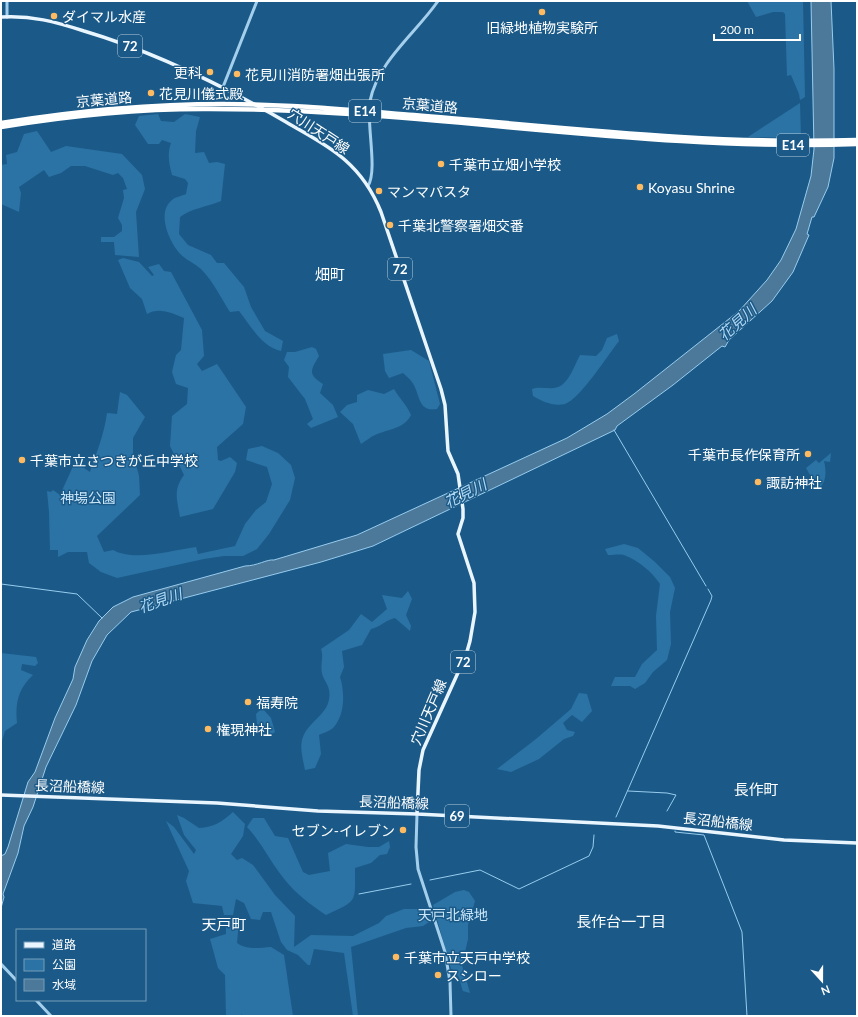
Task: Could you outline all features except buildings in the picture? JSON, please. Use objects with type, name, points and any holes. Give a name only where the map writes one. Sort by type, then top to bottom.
[{"type":"highway","name":"京葉道路","points":[[1,123],[117,108],[180,105],[249,105],[366,111],[730,141]]},
{"type":"highway","name":"京葉道路","points":[[1,127],[117,113],[201,109],[249,109],[730,141],[856,142]]},
{"type":"main road","name":"穴川天戸線","points":[[1,17],[43,18],[110,39],[137,48],[223,87],[276,116],[338,154],[350,164],[368,186],[381,212],[441,389],[445,405],[448,452],[458,474],[460,484],[463,518],[458,534],[474,583],[474,620],[466,655],[423,750],[418,777],[417,814]]},
{"type":"main road","name":"長沼船橋線","points":[[1,795],[217,803],[318,811],[417,814],[658,826],[784,840],[857,843]]},
{"type":"street","points":[[7,1],[7,17]]},
{"type":"street","points":[[223,87],[257,1]]},
{"type":"street","points":[[368,186],[371,169],[371,96],[382,72],[400,46],[438,1]]},
{"type":"street","points":[[417,814],[416,847],[418,869],[445,952],[449,974],[451,1016]]},
{"type":"street","points":[[1,964],[16,980]]},
{"type":"street","points":[[37,1001],[51,1016]]},
{"type":"green space","points":[[747,1],[803,1],[805,97],[800,100],[791,75],[787,76],[785,14],[783,12],[773,12],[756,17]]},
{"type":"green space","points":[[800,103],[801,138],[748,137]]},
{"type":"green space","points":[[158,114],[161,121],[174,122],[185,114],[200,117],[196,131],[195,153],[204,152],[209,163],[217,162],[225,164],[221,201],[180,217],[179,234],[188,245],[211,255],[217,263],[224,263],[244,287],[251,307],[265,331],[283,341],[281,351],[268,345],[262,340],[239,311],[230,312],[213,284],[201,269],[179,253],[170,239],[166,225],[165,211],[172,200],[186,194],[188,183],[185,179],[172,175],[169,159],[171,143],[162,140],[159,144],[148,144],[135,125],[139,116]]},
{"type":"green space","points":[[37,131],[51,152],[66,146],[122,154],[142,175],[145,189],[136,212],[139,257],[115,255],[114,242],[101,242],[101,237],[114,237],[122,231],[122,225],[118,218],[124,198],[123,190],[127,189],[123,178],[118,173],[113,175],[85,166],[71,166],[61,173],[49,177],[44,170],[19,187],[21,193],[19,212],[1,204],[1,165],[7,164],[6,155],[17,152],[24,134]]},
{"type":"green space","points":[[123,258],[139,262],[152,276],[154,275],[148,267],[159,264],[164,271],[171,272],[202,330],[204,356],[197,364],[202,371],[217,364],[246,407],[243,424],[217,447],[218,460],[221,461],[230,457],[237,463],[235,472],[213,509],[180,517],[178,505],[178,485],[184,475],[170,446],[172,416],[187,404],[188,388],[176,384],[172,372],[176,355],[181,350],[184,318],[161,311],[147,314],[142,299],[130,288],[118,260]]},
{"type":"green space","points":[[617,334],[619,341],[586,386],[571,400],[565,404],[556,405],[544,402],[533,396],[532,389],[559,387],[567,380],[580,355],[596,356],[602,350],[607,338]]},
{"type":"green space","points":[[312,347],[316,349],[319,356],[312,369],[313,375],[323,384],[320,393],[333,405],[338,417],[311,428],[307,424],[313,419],[305,399],[288,377],[289,367],[284,360],[287,352],[295,352]]},
{"type":"green space","points":[[411,350],[429,361],[440,404],[437,409],[426,408],[420,402],[415,387],[403,373],[389,378],[385,371],[383,354]]},
{"type":"green space","points":[[394,389],[411,415],[408,420],[400,426],[373,436],[361,444],[353,424],[340,412],[347,405],[357,402],[357,395],[368,390],[384,394]]},
{"type":"green space","name":"神場公園","points":[[120,392],[127,395],[145,417],[133,438],[133,453],[139,476],[140,495],[97,536],[104,552],[113,550],[131,555],[142,555],[196,547],[198,554],[235,546],[245,524],[256,510],[266,502],[272,484],[267,467],[246,460],[248,449],[262,446],[278,453],[291,465],[295,478],[290,500],[269,534],[257,549],[243,556],[224,556],[204,559],[117,578],[101,572],[89,563],[87,552],[68,552],[58,557],[58,550],[50,550],[47,491],[51,492],[53,490],[60,495],[75,462],[90,472],[102,436],[107,413],[117,414]]},
{"type":"green space","points":[[831,453],[830,462],[824,461],[825,478],[820,487],[815,484],[806,468],[816,460],[819,463]]},
{"type":"green space","points":[[624,544],[638,548],[655,562],[670,577],[675,588],[670,612],[671,644],[667,660],[653,672],[645,683],[635,689],[630,686],[611,686],[615,677],[635,677],[642,664],[657,650],[656,616],[660,584],[649,571],[639,563],[624,555],[608,555],[605,549]]},
{"type":"green space","points":[[408,591],[412,599],[406,615],[411,626],[410,631],[395,618],[371,629],[362,645],[342,651],[344,667],[340,677],[343,690],[343,704],[340,717],[333,728],[319,735],[321,754],[315,768],[305,770],[301,749],[303,737],[306,731],[324,710],[329,698],[329,690],[323,677],[321,667],[321,649],[349,630],[361,614],[372,622],[387,609],[382,595],[402,598]]},
{"type":"green space","points":[[1,653],[36,657],[38,663],[35,666],[22,664],[21,670],[33,675],[21,691],[17,703],[17,723],[5,731],[1,744]]},
{"type":"green space","points":[[579,693],[587,694],[592,711],[582,722],[572,715],[563,723],[567,730],[575,732],[573,736],[564,739],[539,759],[511,772],[497,769],[536,739],[571,709]]},
{"type":"green space","points":[[262,708],[271,718],[275,732],[272,734],[257,724],[256,714]]},
{"type":"green space","points":[[233,812],[245,824],[243,836],[231,854],[237,860],[242,858],[253,865],[275,895],[295,916],[294,947],[311,935],[353,936],[379,923],[386,916],[404,909],[422,909],[429,922],[423,926],[406,928],[351,947],[358,1016],[353,1016],[344,953],[314,949],[310,965],[308,965],[298,955],[287,950],[281,942],[271,912],[263,912],[260,920],[251,919],[244,903],[236,899],[233,915],[224,915],[222,906],[193,903],[186,881],[189,871],[166,821],[174,827],[194,854],[196,850],[184,835],[177,815],[199,828],[218,823]]},
{"type":"green space","points":[[253,818],[264,818],[275,836],[288,838],[303,872],[309,875],[330,871],[328,853],[346,844],[379,847],[389,841],[390,847],[387,854],[380,855],[371,863],[355,868],[355,888],[352,899],[349,903],[326,915],[299,895],[289,885],[247,827]]},
{"type":"green space","name":"天戸北緑地","points":[[464,890],[469,892],[475,901],[468,925],[468,939],[462,965],[470,993],[463,991],[459,977],[451,969],[433,905],[455,892]]},
{"type":"green space","points":[[226,921],[239,921],[237,943],[244,947],[271,947],[284,955],[293,1016],[243,1016],[241,1014],[241,1016],[226,1016],[225,975],[218,968],[210,939],[226,934]]},
{"type":"water","name":"花見川","points":[[811,1],[831,1],[834,69],[834,158],[828,187],[814,217],[812,217],[807,234],[809,235],[793,272],[772,301],[729,340],[725,347],[722,346],[673,385],[617,426],[615,430],[373,546],[321,562],[131,612],[107,635],[92,661],[76,705],[46,767],[33,807],[24,826],[18,853],[3,894],[4,897],[1,908],[1,856],[5,854],[8,847],[28,782],[35,772],[55,718],[73,679],[75,667],[87,640],[99,621],[113,607],[133,597],[245,566],[274,560],[357,535],[567,438],[607,414],[634,394],[739,311],[767,280],[781,260],[796,229],[811,176],[814,149]]},
{"type":"waterway","points":[[614,430],[706,586]]},
{"type":"waterway","points":[[1,584],[77,594],[102,618]]},
{"type":"waterway","points":[[616,817],[711,600],[712,596],[708,589]]},
{"type":"waterway","points":[[628,791],[667,793],[676,795],[667,811]]},
{"type":"waterway","points":[[675,831],[704,835],[742,932],[747,1016]]},
{"type":"waterway","points":[[430,880],[480,870],[519,889],[589,856],[593,847],[594,835]]},
{"type":"waterway","points":[[359,894],[411,884]]},
{"type":"place","name":"旧緑地植物実験所","points":[[542,12]]},
{"type":"place","name":"ダイマル水産","points":[[54,16]]},
{"type":"place","name":"更科","points":[[210,72]]},
{"type":"place","name":"花見川消防署畑出張所","points":[[237,74]]},
{"type":"place","name":"花見川儀式殿","points":[[151,93]]},
{"type":"place","name":"千葉市立畑小学校","points":[[441,164]]},
{"type":"place","name":"Koyasu Shrine","points":[[640,187]]},
{"type":"place","name":"マンマパスタ","points":[[379,191]]},
{"type":"place","name":"千葉北警察署畑交番","points":[[390,225]]},
{"type":"place","name":"千葉市長作保育所","points":[[808,454]]},
{"type":"place","name":"千葉市立さつきが丘中学校","points":[[22,460]]},
{"type":"place","name":"諏訪神社","points":[[758,482]]},
{"type":"place","name":"福寿院","points":[[248,702]]},
{"type":"place","name":"権現神社","points":[[208,729]]},
{"type":"place","name":"セブン-イレブン","points":[[403,830]]},
{"type":"place","name":"千葉市立天戸中学校","points":[[396,957]]},
{"type":"place","name":"スシロー","points":[[438,975]]},
{"type":"district","name":"畑町","points":[[330,274]]},
{"type":"district","name":"長作町","points":[[756,789]]},
{"type":"district","name":"長作台一丁目","points":[[621,921]]},
{"type":"district","name":"天戸町","points":[[224,924]]}]
